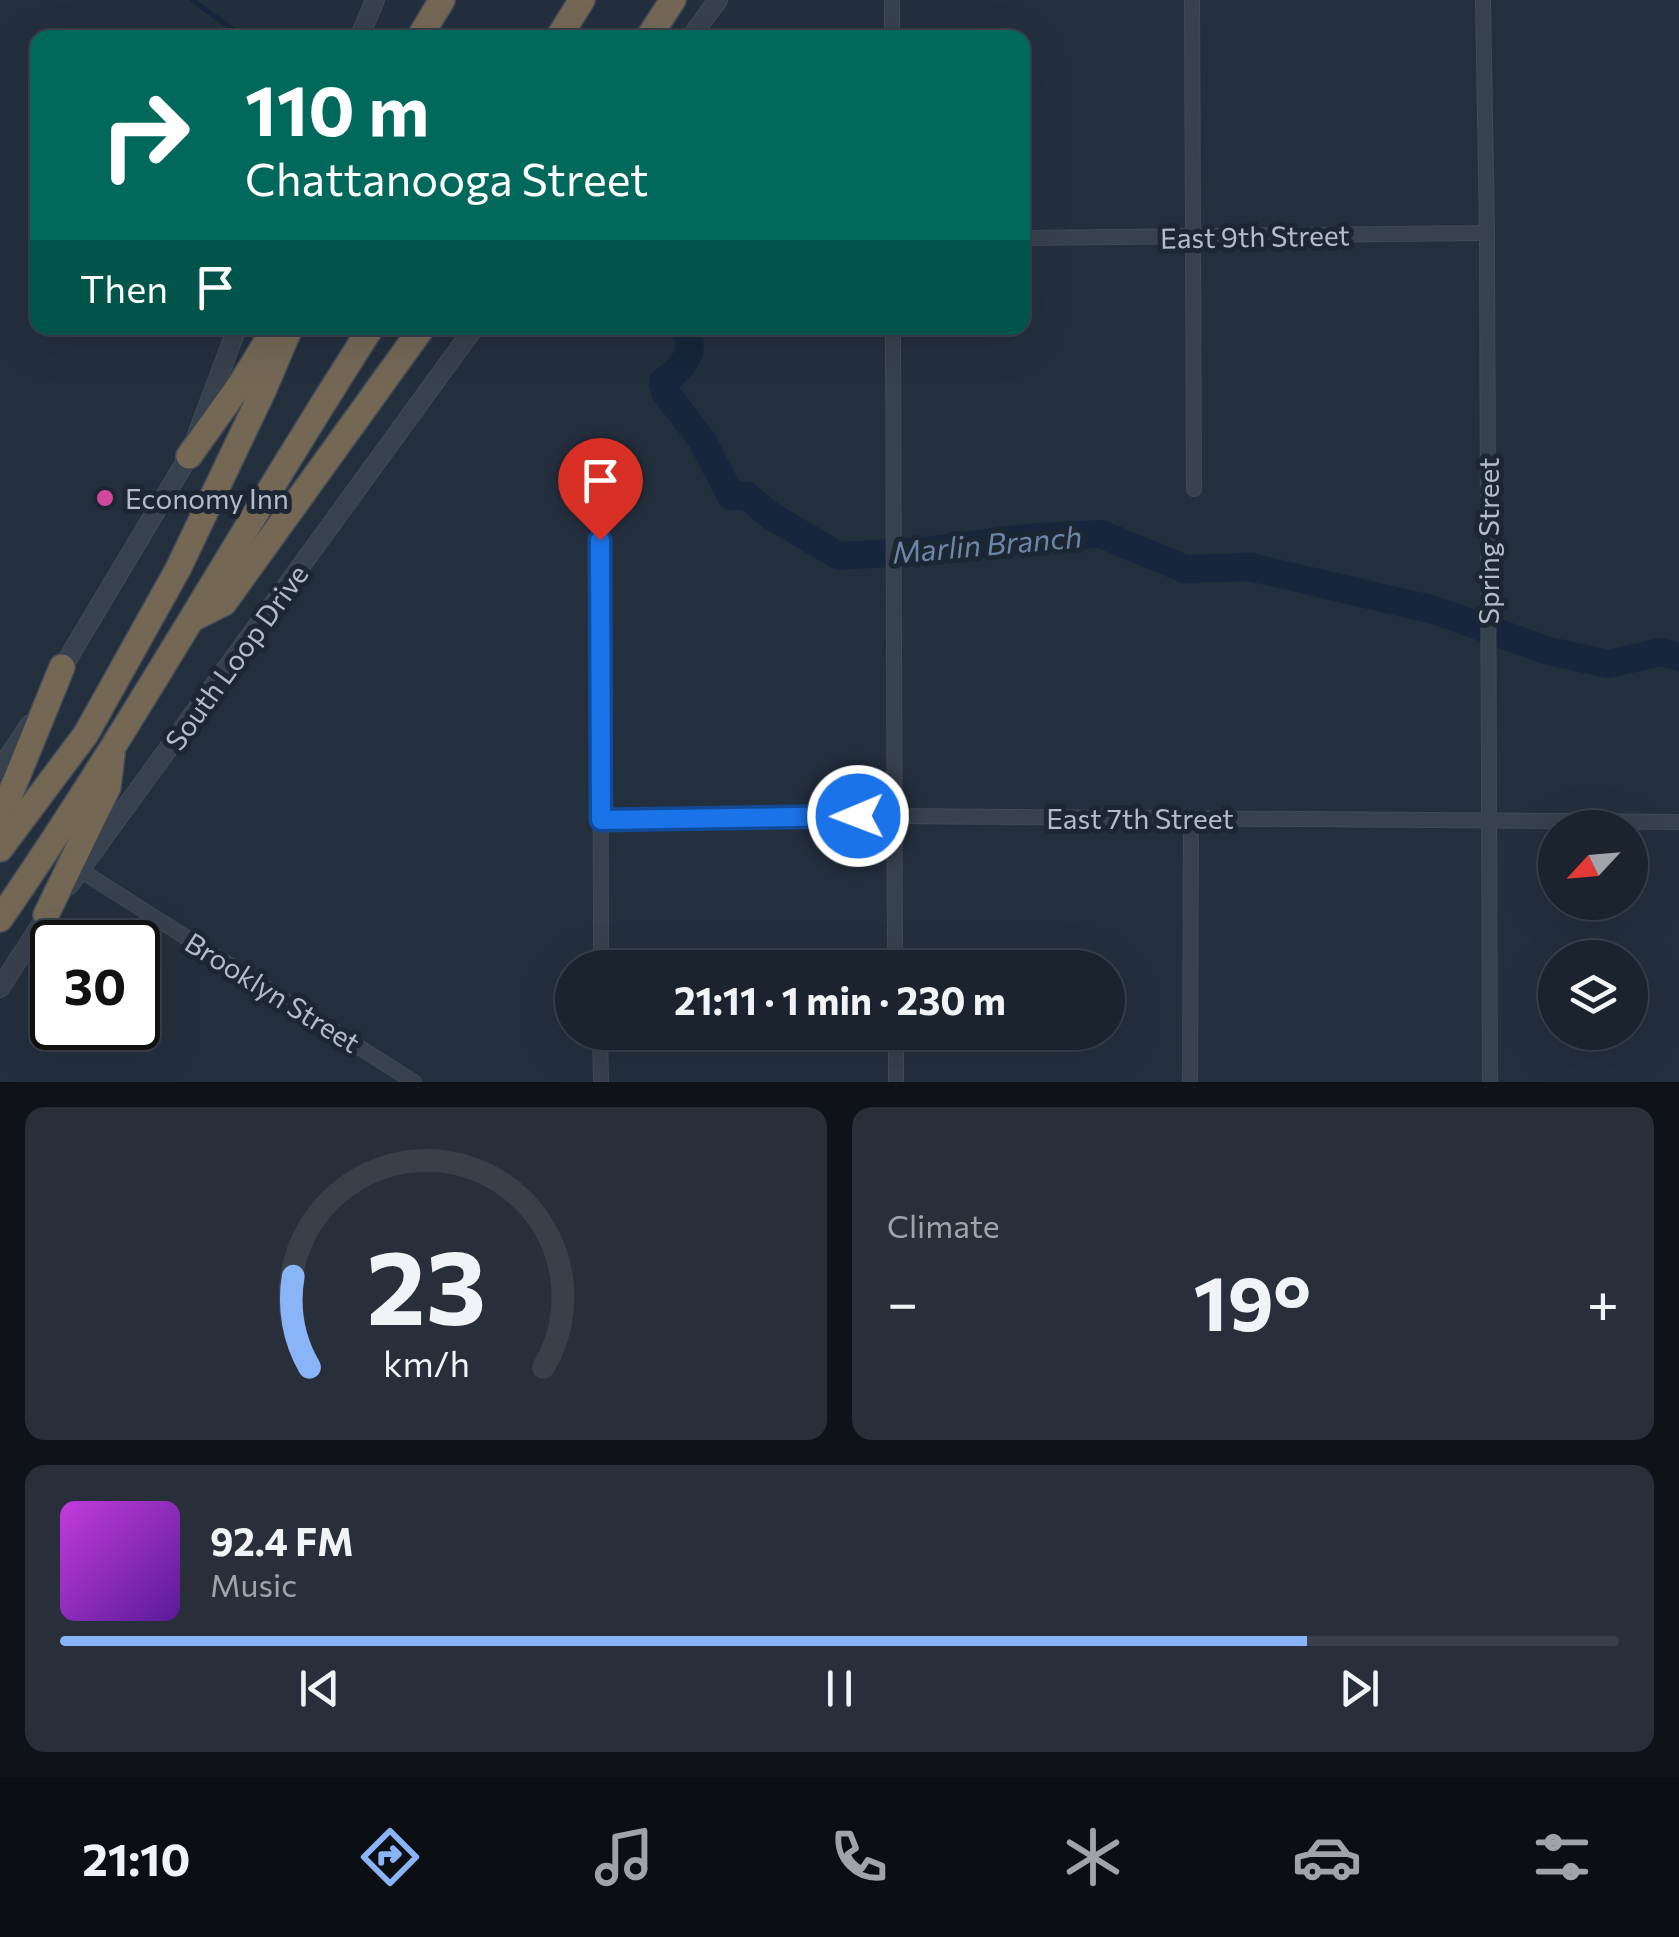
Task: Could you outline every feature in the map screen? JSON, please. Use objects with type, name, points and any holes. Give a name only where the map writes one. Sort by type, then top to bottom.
[{"type":"highway","points":[[408,30],[421,0]]},
{"type":"highway","points":[[424,30],[442,0]]},
{"type":"highway","points":[[563,30],[582,0]]},
{"type":"highway","points":[[653,30],[673,0]]},
{"type":"highway","points":[[189,456],[271,335]]},
{"type":"highway","points":[[0,849],[86,734],[178,570],[287,335]]},
{"type":"highway","points":[[0,919],[114,745],[284,462],[366,335]]},
{"type":"highway","points":[[192,618],[224,603],[418,335]]},
{"type":"highway","points":[[0,819],[62,667]]},
{"type":"highway","points":[[46,915],[108,787],[114,745]]},
{"type":"street","points":[[362,30],[375,0]]},
{"type":"street","points":[[696,30],[718,0]]},
{"type":"street","points":[[892,0],[892,30]]},
{"type":"street","points":[[1192,0],[1194,489]]},
{"type":"street","name":"Spring Street","points":[[1483,0],[1490,1082]]},
{"type":"street","name":"East 9th Street","points":[[1030,238],[1487,234]]},
{"type":"street","points":[[0,769],[189,456],[233,335]]},
{"type":"street","name":"South Loop Drive","points":[[0,988],[46,915],[469,335]]},
{"type":"street","points":[[893,335],[895,950]]},
{"type":"street","points":[[600,540],[600,950]]},
{"type":"street","name":"East 7th Street","points":[[601,820],[894,816],[1679,822]]},
{"type":"street","points":[[1190,1082],[1191,818]]},
{"type":"street","name":"Brooklyn Street","points":[[80,870],[414,1082]]},
{"type":"street","points":[[600,1050],[601,1082]]},
{"type":"street","points":[[896,1050],[896,1082]]},
{"type":"waterway","name":"Marlin Branch","points":[[192,0],[234,30]]},
{"type":"waterway","name":"Marlin Branch","points":[[688,335],[689,352],[682,365],[663,382],[665,392],[702,440],[731,496],[747,496],[771,516],[839,556],[1101,534],[1185,569],[1250,567],[1434,610],[1549,651],[1608,664],[1661,652],[1679,657]]},
{"type":"place","name":"Economy Inn","points":[[105,498]]},
{"type":"route","points":[[600,540],[601,820],[858,816]]}]
